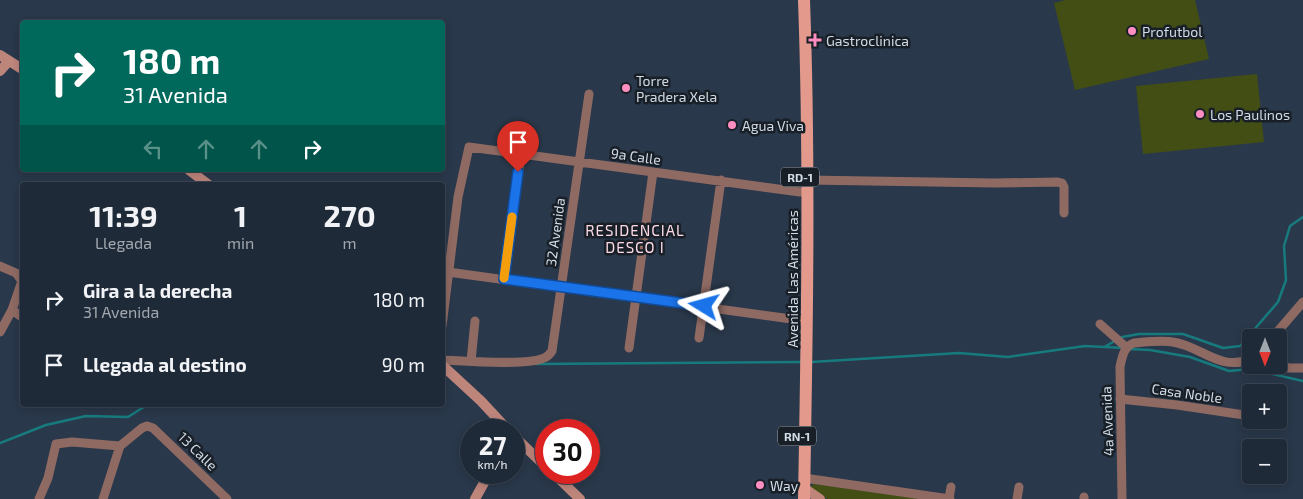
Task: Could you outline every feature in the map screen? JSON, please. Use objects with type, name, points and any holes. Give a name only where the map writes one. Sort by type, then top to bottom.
[{"type":"main road","name":"Avenida Las Américas","points":[[797,0],[800,100],[799,320],[802,351]]},
{"type":"main road","name":"Avenida Las Américas","points":[[804,0],[807,100],[807,180],[802,351],[804,488]]},
{"type":"main road","points":[[0,55],[20,68]]},
{"type":"main road","points":[[0,71],[10,61]]},
{"type":"main road","points":[[191,172],[204,182]]},
{"type":"main road","points":[[445,368],[498,419]]},
{"type":"main road","name":"Avenida Las Américas","points":[[796,499],[802,373]]},
{"type":"main road","points":[[525,447],[535,456]]},
{"type":"main road","points":[[475,499],[483,484]]},
{"type":"main road","points":[[564,484],[580,499]]},
{"type":"main road","points":[[804,488],[820,499]]},
{"type":"street","name":"32 Avenida","points":[[445,360],[472,362],[537,361],[549,355],[554,346],[589,94]]},
{"type":"street","name":"9a Calle","points":[[448,272],[458,197],[469,147],[800,192]]},
{"type":"street","points":[[504,279],[521,154]]},
{"type":"street","points":[[629,348],[653,172]]},
{"type":"street","points":[[699,338],[721,180]]},
{"type":"street","points":[[807,180],[994,183],[1058,182],[1064,187],[1064,213]]},
{"type":"street","points":[[0,266],[16,273],[20,278]]},
{"type":"street","points":[[445,299],[448,272],[799,320]]},
{"type":"street","points":[[0,332],[12,310],[20,289]]},
{"type":"street","points":[[1280,329],[1303,302]]},
{"type":"street","points":[[12,310],[20,316]]},
{"type":"street","points":[[472,362],[475,321]]},
{"type":"street","points":[[1100,324],[1127,349],[1134,343],[1174,342],[1218,360],[1242,361]]},
{"type":"street","name":"4a Avenida","points":[[1122,499],[1120,367],[1127,349]]},
{"type":"street","points":[[1288,368],[1303,368]]},
{"type":"street","name":"Casa Noble","points":[[1120,399],[1242,415]]},
{"type":"street","name":"13 Calle","points":[[120,446],[142,428],[147,426],[153,428],[228,499]]},
{"type":"street","points":[[39,499],[48,478],[56,444],[72,442],[120,446],[103,499]]},
{"type":"street","points":[[804,488],[950,499],[951,487]]},
{"type":"street","points":[[1017,499],[1019,488]]},
{"type":"green space","name":"Profutbol","points":[[1066,0],[1195,0],[1209,59],[1075,90],[1054,3]]},
{"type":"green space","name":"Los Paulinos","points":[[1257,74],[1264,142],[1143,154],[1136,86]]},
{"type":"green space","points":[[814,484],[929,499],[828,499],[820,496],[810,487]]},
{"type":"waterway","points":[[1106,346],[1122,337],[1139,334],[1183,334],[1223,348],[1240,346],[1278,302],[1286,280],[1284,246],[1290,226],[1303,217]]},
{"type":"waterway","points":[[811,362],[959,353],[1008,357],[1085,346],[1124,348]]},
{"type":"waterway","points":[[1129,349],[1150,350],[1190,357],[1229,371],[1250,369],[1303,381]]},
{"type":"waterway","points":[[536,364],[803,362]]},
{"type":"waterway","points":[[0,443],[46,425],[86,416],[128,417],[144,407]]},
{"type":"slow traffic","points":[[504,278],[512,217]]},
{"type":"place","name":"Profutbol","points":[[1132,31]]},
{"type":"place","name":"Gastroclinica","points":[[815,40]]},
{"type":"place","name":"Torre Pradera Xela","points":[[626,88]]},
{"type":"place","name":"Los Paulinos","points":[[1200,114]]},
{"type":"place","name":"Agua Viva","points":[[732,125]]},
{"type":"place","name":"Way","points":[[760,485]]},
{"type":"district","name":"RESIDENCIAL DESCO I","points":[[635,238]]},
{"type":"route","points":[[518,172],[504,279],[704,306]]}]
